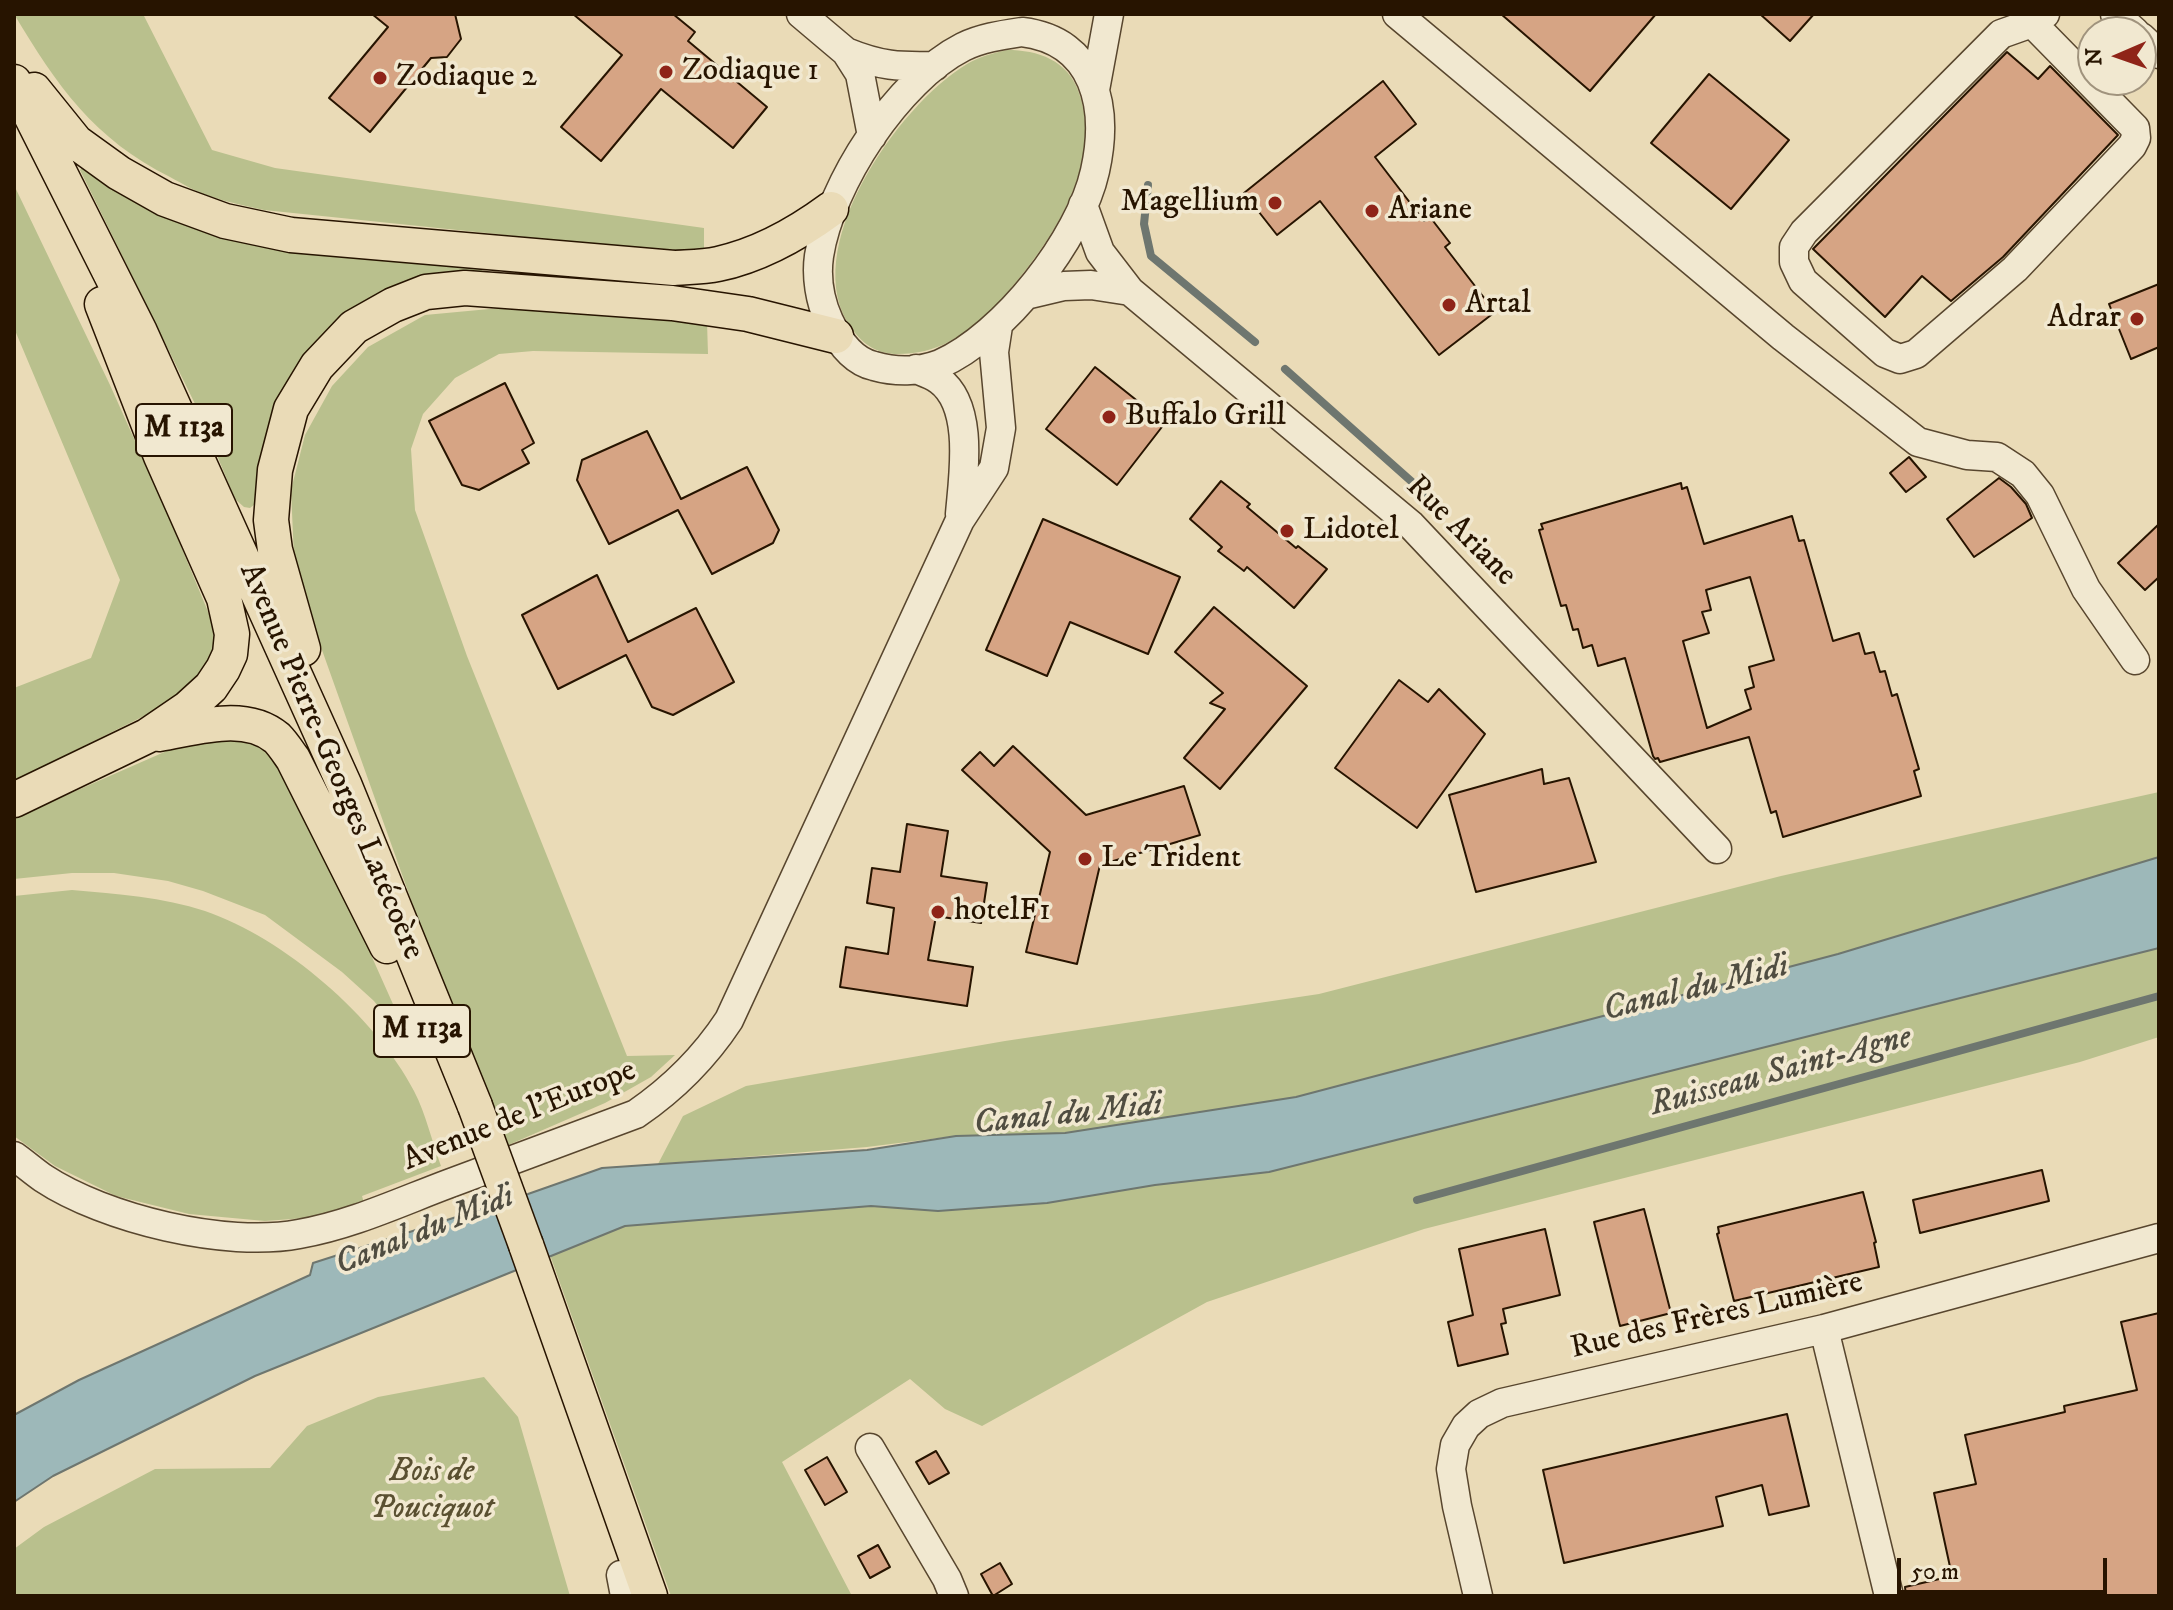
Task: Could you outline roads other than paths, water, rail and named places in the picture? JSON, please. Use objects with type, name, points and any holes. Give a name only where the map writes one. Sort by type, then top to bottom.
[{"type":"main road","points":[[14,61],[76,142],[119,173],[165,199],[225,221],[291,235],[674,268],[717,264],[765,248],[799,232],[831,209]]},
{"type":"main road","name":"Avenue Pierre-Georges Latécoère","points":[[14,82],[140,332],[344,784],[560,1368],[650,1596]]},
{"type":"main road","name":"Avenue Pierre-Georges Latécoère","points":[[14,133],[196,492],[387,946],[466,1111]]},
{"type":"main road","points":[[344,784],[283,584],[271,520],[275,470],[291,409],[317,366],[354,327],[393,305],[426,292],[465,288],[672,303],[748,314],[836,336]]},
{"type":"main road","points":[[14,800],[147,736],[188,708],[211,687],[230,654],[232,634],[224,598],[161,456],[102,304]]},
{"type":"main road","points":[[147,736],[230,722],[265,731],[278,739],[293,759],[387,946]]},
{"type":"main road","name":"Avenue Pierre-Georges Latécoère","points":[[560,1368],[585,1467],[624,1589]]},
{"type":"street","points":[[801,14],[846,52],[860,74],[872,136]]},
{"type":"street","name":"Avenue de l'Europe","points":[[1022,32],[1052,14]]},
{"type":"street","name":"Avenue de l'Europe","points":[[1095,90],[1109,14]]},
{"type":"street","points":[[1397,14],[1783,337],[1918,442],[1967,455],[1997,457],[2023,474],[2040,495],[2086,589],[2135,660]]},
{"type":"street","points":[[2038,19],[2135,128],[2136,138],[2132,146],[2015,269],[1916,354],[1900,359],[1885,353],[1803,281],[1794,262],[1794,247],[1804,232],[2001,34],[2038,19]]},
{"type":"street","name":"Avenue de l'Europe","points":[[1022,32],[1052,38],[1072,52],[1081,62],[1095,90],[1100,145],[1095,172],[1083,205],[1059,251],[998,326],[937,365],[891,371],[866,364],[849,352],[836,336],[819,290],[819,259],[831,209],[849,171],[872,136],[901,99],[935,66],[964,47],[992,37],[1022,32]]},
{"type":"street","points":[[846,52],[875,63],[902,67],[935,66]]},
{"type":"street","name":"Rue Ariane","points":[[1083,205],[1100,252],[1130,291],[1411,525],[1717,849]]},
{"type":"street","points":[[1026,295],[1064,286],[1091,285],[1130,291]]},
{"type":"street","name":"Avenue de l'Europe","points":[[14,1156],[45,1179],[88,1201],[149,1222],[201,1234],[297,1235],[356,1220],[636,1114],[663,1095],[698,1062],[729,1020],[960,520],[994,468],[1001,428],[994,352],[998,326]]},
{"type":"street","name":"Avenue de l'Europe","points":[[916,369],[939,380],[947,388],[954,396],[961,419],[965,455],[960,520]]},
{"type":"street","name":"Rue des Frères Lumière","points":[[1478,1596],[1451,1469],[1455,1445],[1466,1426],[1479,1414],[1502,1403],[1824,1329],[2159,1238]]},
{"type":"street","points":[[1824,1329],[1889,1596]]},
{"type":"street","points":[[870,1448],[954,1596]]},
{"type":"water","name":"Canal du Midi","points":[[2159,857],[2159,948],[1269,1172],[1155,1185],[1047,1203],[938,1211],[871,1206],[625,1226],[255,1376],[53,1476],[14,1502],[14,1415],[79,1380],[310,1275],[313,1263],[602,1168],[867,1150],[956,1136],[1065,1133],[1296,1097],[1838,954]]},
{"type":"waterway","name":"Ruisseau Saint-Agne","points":[[1148,185],[1144,224],[1151,256],[1255,342]]},
{"type":"waterway","name":"Ruisseau Saint-Agne","points":[[1285,369],[1429,497]]},
{"type":"waterway","name":"Ruisseau Saint-Agne","points":[[1417,1200],[2159,996]]},
{"type":"place","name":"Zodiaque 1","points":[[666,72]]},
{"type":"place","name":"Zodiaque 2","points":[[380,78]]},
{"type":"place","name":"Magellium","points":[[1275,203]]},
{"type":"place","name":"Ariane","points":[[1372,211]]},
{"type":"place","name":"Artal","points":[[1449,305]]},
{"type":"place","name":"Adrar","points":[[2137,319]]},
{"type":"place","name":"Buffalo Grill","points":[[1109,417]]},
{"type":"place","name":"Lidotel","points":[[1287,531]]},
{"type":"place","name":"Le Trident","points":[[1085,859]]},
{"type":"place","name":"hotelF1","points":[[938,912]]},
{"type":"park label","name":"Bois de Pouciquot","points":[[432,1492]]}]
